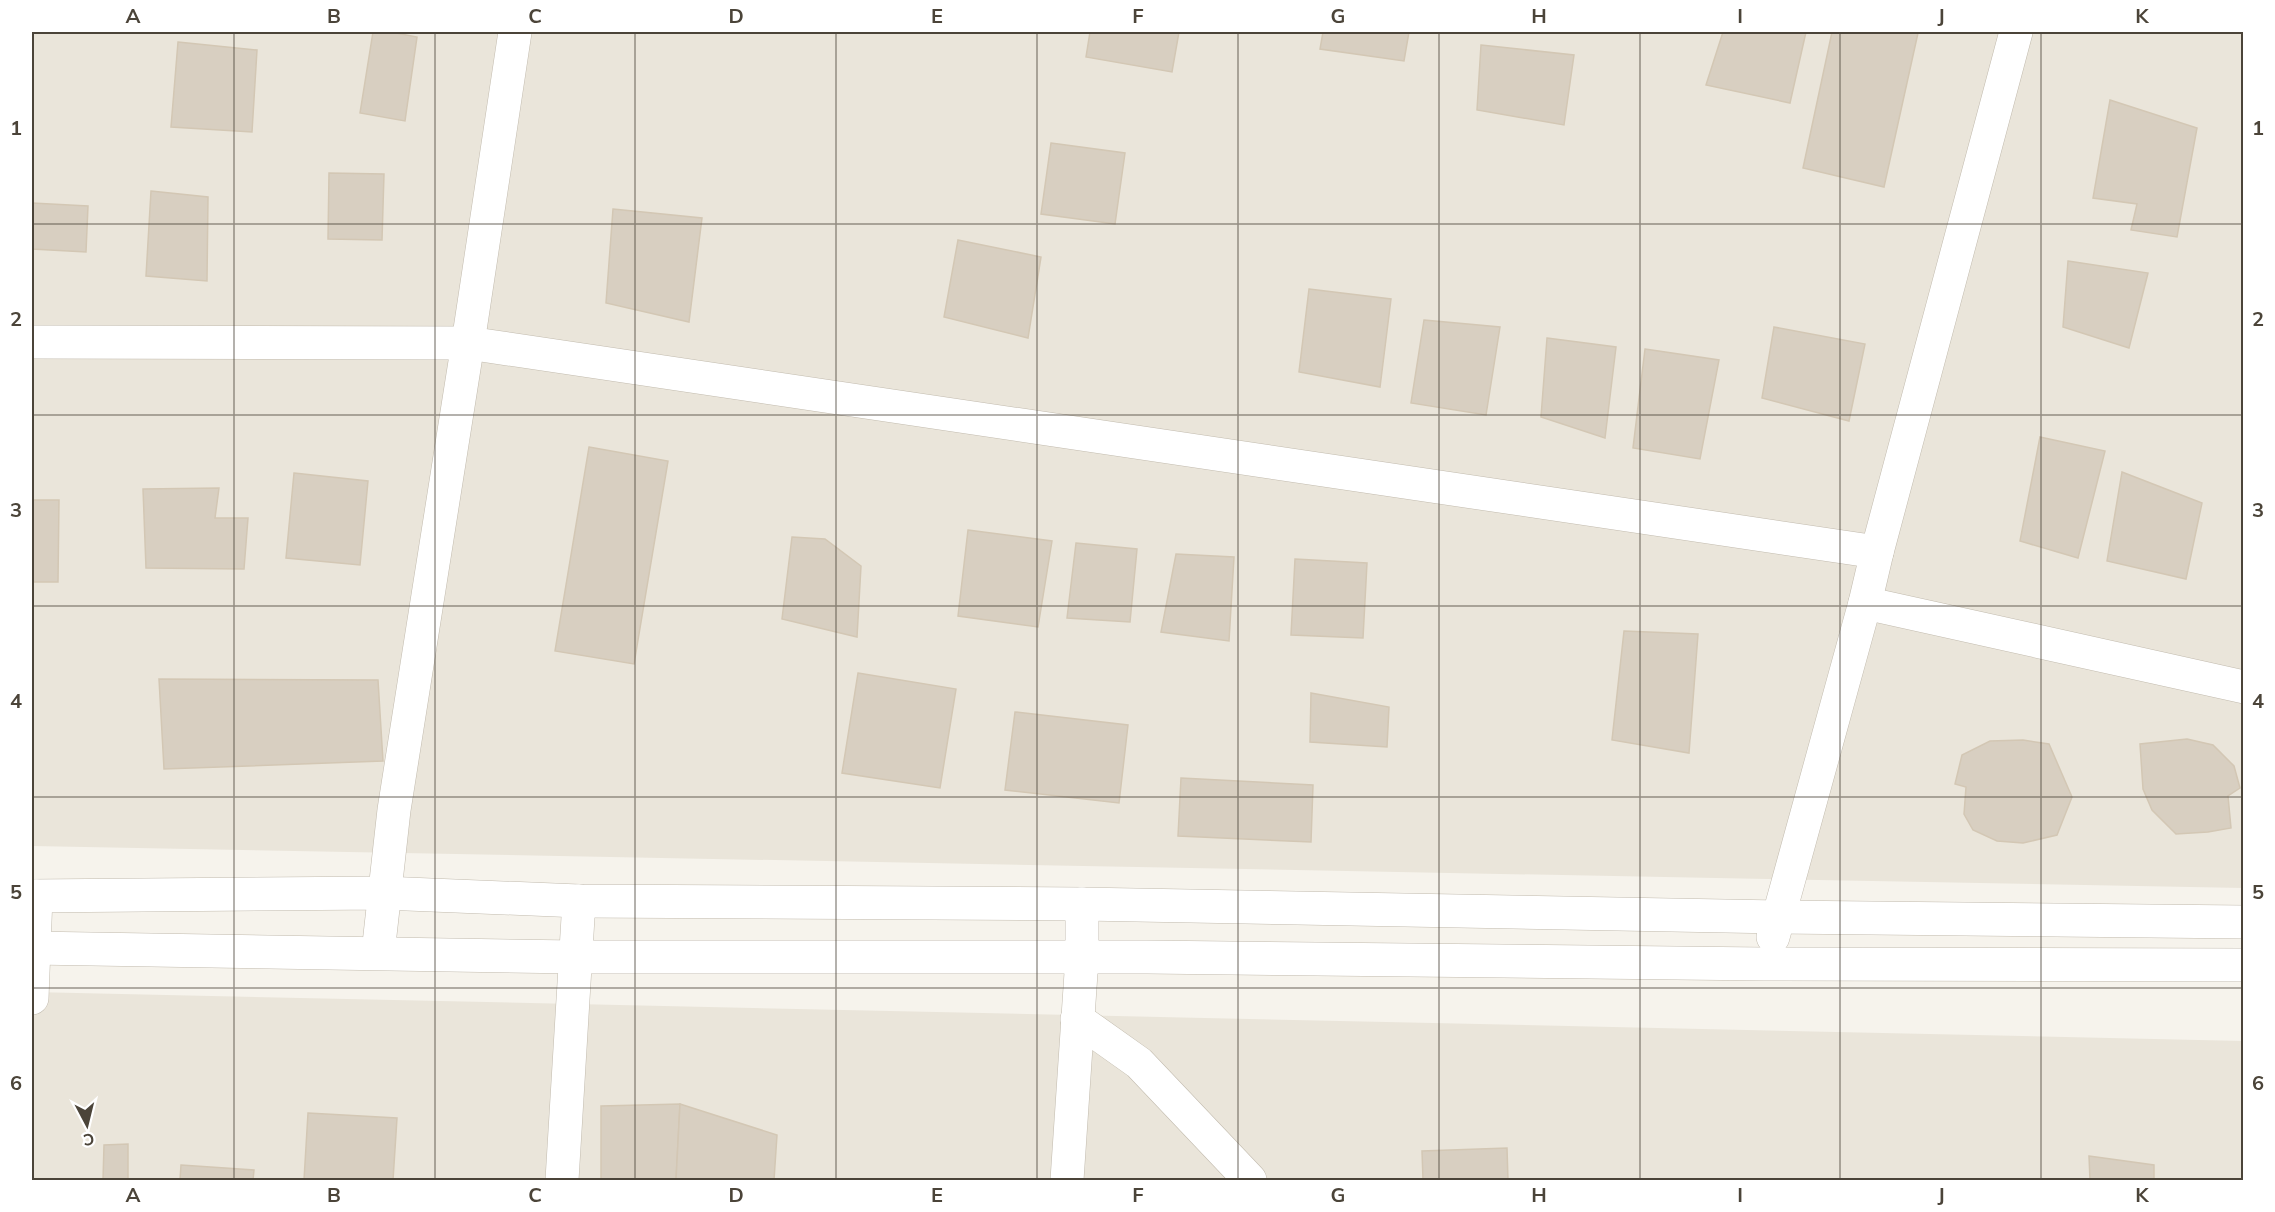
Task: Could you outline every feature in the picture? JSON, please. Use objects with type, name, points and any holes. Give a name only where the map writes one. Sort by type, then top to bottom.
[{"type":"street","points":[[378,953],[394,810],[515,32]]},
{"type":"street","points":[[1764,964],[1865,603],[2016,32]]},
{"type":"street","points":[[32,342],[468,343],[1877,552]]},
{"type":"street","points":[[1865,603],[2244,687]]},
{"type":"street","points":[[32,998],[34,896],[383,893],[579,901],[1082,904],[1779,917],[2244,922]]},
{"type":"street","points":[[562,1180],[579,901]]},
{"type":"street","points":[[1067,1180],[1082,958],[1082,904]]},
{"type":"street","points":[[33,948],[575,957],[2244,965]]},
{"type":"street","points":[[1077,1019],[1139,1064],[1250,1180]]},
{"type":"shaded area","points":[[32,32],[2243,32],[2243,888],[32,846]]},
{"type":"shaded area","points":[[32,992],[2243,1041],[2243,1180],[32,1180]]},
{"type":"building","points":[[373,32],[391,32],[417,37],[405,121],[360,113]]},
{"type":"building","points":[[1090,32],[1179,32],[1172,72],[1086,57]]},
{"type":"building","points":[[1323,32],[1409,32],[1404,61],[1320,49]]},
{"type":"building","points":[[1723,32],[1806,32],[1790,103],[1706,85]]},
{"type":"building","points":[[1832,32],[1918,33],[1884,187],[1803,168]]},
{"type":"building","points":[[178,42],[257,50],[252,132],[171,127]]},
{"type":"building","points":[[1481,45],[1574,55],[1564,125],[1477,110]]},
{"type":"building","points":[[2110,100],[2197,128],[2177,237],[2131,230],[2137,204],[2093,198]]},
{"type":"building","points":[[1051,143],[1125,153],[1115,224],[1041,214]]},
{"type":"building","points":[[329,173],[384,174],[382,240],[328,239]]},
{"type":"building","points":[[151,191],[208,197],[207,281],[146,276]]},
{"type":"building","points":[[32,203],[88,206],[86,252],[32,249]]},
{"type":"building","points":[[613,209],[702,218],[689,322],[606,303]]},
{"type":"building","points":[[958,240],[1041,257],[1028,338],[944,317]]},
{"type":"building","points":[[2068,261],[2148,273],[2129,348],[2063,327]]},
{"type":"building","points":[[1309,289],[1391,299],[1380,387],[1299,372]]},
{"type":"building","points":[[1424,320],[1500,327],[1486,415],[1411,403]]},
{"type":"building","points":[[1774,327],[1865,344],[1849,421],[1762,398]]},
{"type":"building","points":[[1547,338],[1616,347],[1605,438],[1541,417]]},
{"type":"building","points":[[1645,349],[1719,360],[1700,459],[1633,448]]},
{"type":"building","points":[[2040,437],[2105,451],[2078,558],[2020,541]]},
{"type":"building","points":[[589,447],[668,461],[634,664],[555,651]]},
{"type":"building","points":[[2122,472],[2202,503],[2186,579],[2107,561]]},
{"type":"building","points":[[294,473],[368,481],[360,565],[286,558]]},
{"type":"building","points":[[219,488],[215,518],[248,518],[244,569],[146,568],[143,489]]},
{"type":"building","points":[[32,500],[59,500],[58,582],[32,582]]},
{"type":"building","points":[[968,530],[1052,541],[1038,627],[958,616]]},
{"type":"building","points":[[792,537],[825,539],[861,566],[857,637],[782,619]]},
{"type":"building","points":[[1076,543],[1137,549],[1130,622],[1067,618]]},
{"type":"building","points":[[1176,554],[1234,557],[1229,641],[1161,632]]},
{"type":"building","points":[[1295,559],[1367,563],[1363,638],[1291,635]]},
{"type":"building","points":[[1624,631],[1698,634],[1689,753],[1612,740]]},
{"type":"building","points":[[858,673],[956,689],[940,788],[842,773]]},
{"type":"building","points":[[159,679],[378,680],[383,761],[164,769]]},
{"type":"building","points":[[1311,693],[1389,707],[1387,747],[1310,742]]},
{"type":"building","points":[[1015,712],[1128,725],[1119,803],[1005,790]]},
{"type":"building","points":[[2187,739],[2213,745],[2234,766],[2240,788],[2228,796],[2231,828],[2176,834],[2152,810],[2143,789],[2140,744]]},
{"type":"building","points":[[2023,740],[2049,744],[2072,797],[2057,835],[2023,843],[1997,841],[1973,830],[1964,814],[1966,787],[1955,784],[1962,755],[1990,741]]},
{"type":"building","points":[[1181,778],[1313,785],[1311,842],[1178,836]]},
{"type":"building","points":[[680,1104],[676,1180],[601,1180],[601,1106]]},
{"type":"building","points":[[680,1104],[777,1135],[774,1180],[676,1180]]},
{"type":"building","points":[[308,1113],[397,1118],[393,1180],[304,1180]]},
{"type":"building","points":[[128,1144],[128,1180],[103,1180],[104,1145]]},
{"type":"building","points":[[1507,1148],[1508,1180],[1423,1180],[1422,1151]]},
{"type":"building","points":[[2089,1156],[2154,1165],[2154,1180],[2090,1180]]},
{"type":"building","points":[[181,1165],[254,1170],[253,1180],[180,1180]]}]
